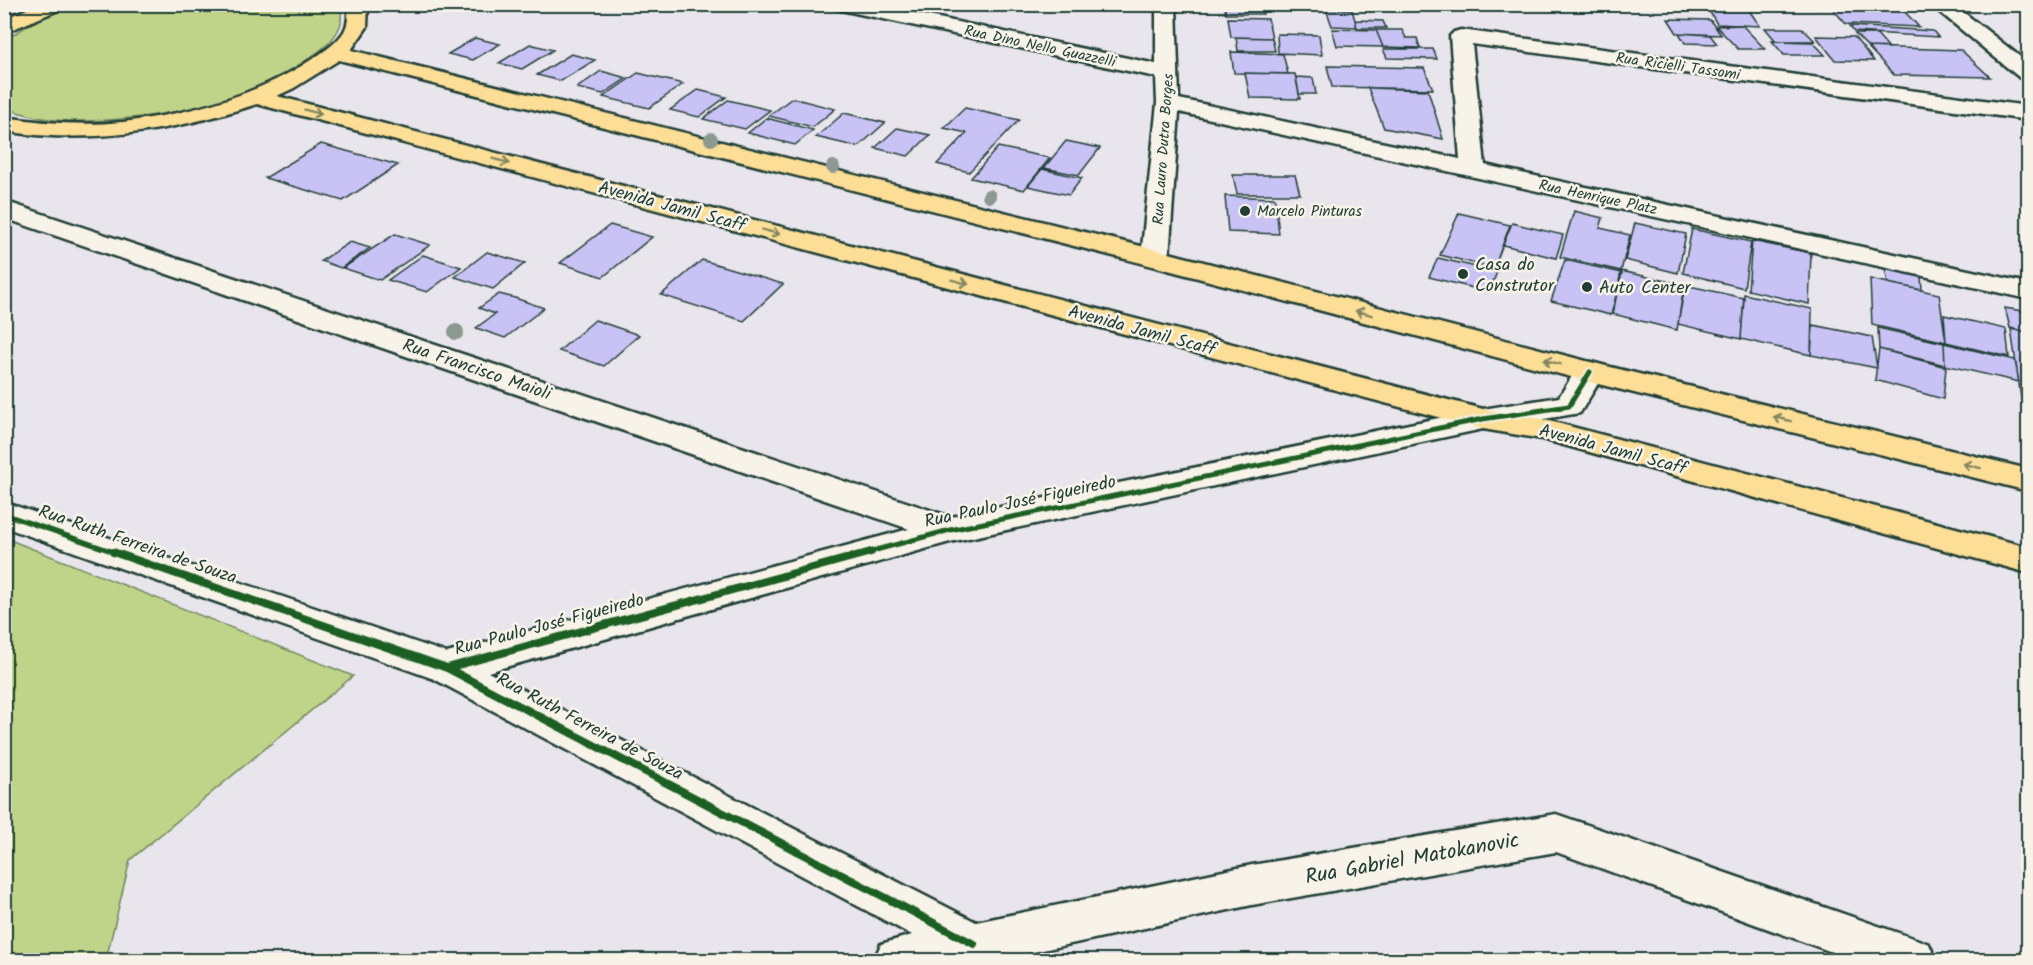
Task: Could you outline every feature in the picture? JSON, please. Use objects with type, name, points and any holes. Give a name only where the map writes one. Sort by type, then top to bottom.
[{"type":"main road","points":[[4,27],[56,4]]},
{"type":"main road","points":[[4,124],[26,129],[80,132],[139,126],[200,114],[256,97],[302,76],[336,53],[357,27],[358,4]]},
{"type":"main road","points":[[336,53],[1155,258],[1590,372],[2028,480]]},
{"type":"main road","name":"Avenida Jamil Scaff","points":[[256,97],[1483,419],[1542,429],[2028,560]]},
{"type":"street","name":"Rua Dino Nello Guazzelli","points":[[841,4],[1168,73]]},
{"type":"street","name":"Rua Lauro Dutra Borges","points":[[1155,258],[1168,103],[1167,4]]},
{"type":"street","points":[[1940,4],[2028,73]]},
{"type":"street","name":"Rua Ricielli Tassomi","points":[[1473,170],[1461,36],[2028,113]]},
{"type":"street","name":"Rua Henrique Platz","points":[[1168,103],[2028,291]]},
{"type":"street","name":"Rua Francisco Maioli","points":[[4,209],[950,530]]},
{"type":"street","name":"Rua Paulo José Figueiredo","points":[[447,668],[950,530],[1483,419],[1569,406],[1590,372]]},
{"type":"street","name":"Rua Ruth Ferreira de Souza","points":[[4,514],[447,668],[974,944]]},
{"type":"street","name":"Rua Gabriel Matokanovic","points":[[897,960],[1252,885],[1556,833],[1913,960]]},
{"type":"green space","points":[[338,4],[341,8],[341,24],[324,47],[286,73],[258,87],[227,98],[162,114],[98,121],[51,120],[5,108],[5,40],[33,22],[73,5]]},
{"type":"green space","points":[[5,538],[353,676],[130,860],[106,960],[5,960]]},
{"type":"building","points":[[1224,4],[1260,4],[1263,14],[1226,14]]},
{"type":"building","points":[[1705,4],[1746,6],[1760,26],[1717,24]]},
{"type":"building","points":[[1798,4],[1841,4],[1844,9],[1800,7]]},
{"type":"building","points":[[1843,4],[1894,4],[1900,9],[1847,9]]},
{"type":"building","points":[[1832,8],[1904,11],[1919,27],[1846,24]]},
{"type":"building","points":[[1326,9],[1352,10],[1357,27],[1332,26]]},
{"type":"building","points":[[1228,18],[1268,19],[1272,38],[1231,37]]},
{"type":"building","points":[[1668,19],[1710,20],[1721,35],[1677,33]]},
{"type":"building","points":[[1355,20],[1383,21],[1386,28],[1357,28]]},
{"type":"building","points":[[1742,25],[1765,49],[1738,49],[1716,26]]},
{"type":"building","points":[[1850,26],[1933,31],[1938,37],[1854,32]]},
{"type":"building","points":[[1765,28],[1802,28],[1815,41],[1776,41]]},
{"type":"building","points":[[1332,29],[1376,30],[1383,47],[1337,46]]},
{"type":"building","points":[[1376,30],[1402,30],[1406,38],[1417,38],[1420,48],[1383,47]]},
{"type":"building","points":[[1679,33],[1710,35],[1717,44],[1685,43]]},
{"type":"building","points":[[1277,34],[1319,35],[1322,55],[1278,53]]},
{"type":"building","points":[[1855,34],[1877,34],[1889,48],[1868,47]]},
{"type":"building","points":[[1816,36],[1854,37],[1874,61],[1835,60]]},
{"type":"building","points":[[1236,37],[1272,38],[1275,51],[1238,51]]},
{"type":"building","points":[[475,38],[500,44],[473,60],[448,54]]},
{"type":"building","points":[[1772,41],[1813,42],[1825,55],[1784,55]]},
{"type":"building","points":[[530,44],[553,50],[522,69],[499,63]]},
{"type":"building","points":[[1868,47],[1961,50],[1990,77],[1894,75]]},
{"type":"building","points":[[1383,49],[1433,49],[1437,59],[1387,58]]},
{"type":"building","points":[[1231,52],[1283,54],[1288,74],[1234,73]]},
{"type":"building","points":[[571,54],[595,60],[561,81],[537,75]]},
{"type":"building","points":[[1327,66],[1424,68],[1433,89],[1332,87]]},
{"type":"building","points":[[601,71],[627,78],[603,94],[577,88]]},
{"type":"building","points":[[638,73],[683,84],[649,108],[603,97]]},
{"type":"building","points":[[1245,73],[1295,74],[1300,99],[1250,98]]},
{"type":"building","points":[[1296,77],[1313,78],[1316,94],[1299,94]]},
{"type":"building","points":[[1368,88],[1428,90],[1443,139],[1384,128]]},
{"type":"building","points":[[698,90],[726,97],[699,117],[670,110]]},
{"type":"building","points":[[792,98],[835,109],[813,127],[769,116]]},
{"type":"building","points":[[728,100],[770,110],[745,129],[703,119]]},
{"type":"building","points":[[965,108],[1019,120],[969,172],[937,164],[967,133],[944,128]]},
{"type":"building","points":[[844,113],[885,123],[858,147],[816,137]]},
{"type":"building","points":[[766,118],[813,130],[795,145],[748,133]]},
{"type":"building","points":[[897,128],[930,135],[908,156],[875,148]]},
{"type":"building","points":[[1066,141],[1100,148],[1079,175],[1044,168]]},
{"type":"building","points":[[321,144],[398,165],[343,201],[265,178]]},
{"type":"building","points":[[998,147],[1050,158],[1024,190],[971,178]]},
{"type":"building","points":[[1042,169],[1082,178],[1069,195],[1028,186]]},
{"type":"building","points":[[1233,175],[1295,175],[1300,194],[1237,194]]},
{"type":"building","points":[[1225,196],[1275,198],[1279,234],[1228,232]]},
{"type":"building","points":[[1574,211],[1603,218],[1600,228],[1630,235],[1621,271],[1560,257]]},
{"type":"building","points":[[1459,213],[1510,225],[1494,268],[1440,255]]},
{"type":"building","points":[[1512,223],[1563,235],[1556,258],[1503,245]]},
{"type":"building","points":[[1635,223],[1686,234],[1678,273],[1625,260]]},
{"type":"building","points":[[610,225],[652,237],[603,277],[560,263]]},
{"type":"building","points":[[1692,229],[1751,242],[1744,288],[1683,273]]},
{"type":"building","points":[[395,234],[430,245],[380,280],[343,268]]},
{"type":"building","points":[[1752,241],[1811,253],[1809,304],[1748,290]]},
{"type":"building","points":[[350,242],[370,248],[341,268],[321,261]]},
{"type":"building","points":[[487,252],[525,263],[493,289],[455,277]]},
{"type":"building","points":[[423,255],[461,267],[427,292],[388,280]]},
{"type":"building","name":"Casa do Construtor","points":[[1438,258],[1497,272],[1489,292],[1429,277]]},
{"type":"building","points":[[702,260],[783,284],[744,321],[661,295]]},
{"type":"building","name":"Auto Center","points":[[1565,260],[1622,273],[1611,315],[1551,301]]},
{"type":"building","points":[[1885,269],[1921,276],[1922,290],[1888,283]]},
{"type":"building","points":[[1621,271],[1684,285],[1677,330],[1613,314]]},
{"type":"building","points":[[1870,279],[1939,294],[1946,342],[1872,325]]},
{"type":"building","points":[[1685,285],[1744,298],[1741,339],[1678,324]]},
{"type":"building","points":[[499,294],[544,308],[505,338],[476,328],[495,314],[479,308]]},
{"type":"building","points":[[1744,294],[1812,309],[1811,355],[1741,339]]},
{"type":"building","points":[[2005,308],[2028,312],[2028,332],[2010,328]]},
{"type":"building","points":[[1944,315],[2006,329],[2009,357],[1946,342]]},
{"type":"building","points":[[595,320],[639,335],[604,366],[559,351]]},
{"type":"building","points":[[1813,325],[1872,337],[1877,368],[1811,355]]},
{"type":"building","points":[[1878,328],[1944,343],[1945,365],[1879,349]]},
{"type":"building","points":[[2011,329],[2028,333],[2028,407],[2022,405]]},
{"type":"building","points":[[1944,343],[2015,360],[2019,382],[1945,365]]},
{"type":"building","points":[[1879,349],[1946,367],[1943,399],[1875,380]]},
{"type":"cycle path","points":[[447,668],[950,530],[1483,419],[1569,406],[1590,372]]},
{"type":"cycle path","points":[[4,514],[447,668],[974,944]]},
{"type":"place","name":"Marcelo Pinturas","points":[[1245,211]]},
{"type":"place","name":"Casa do Construtor","points":[[1463,274]]},
{"type":"place","name":"Auto Center","points":[[1587,287]]}]
